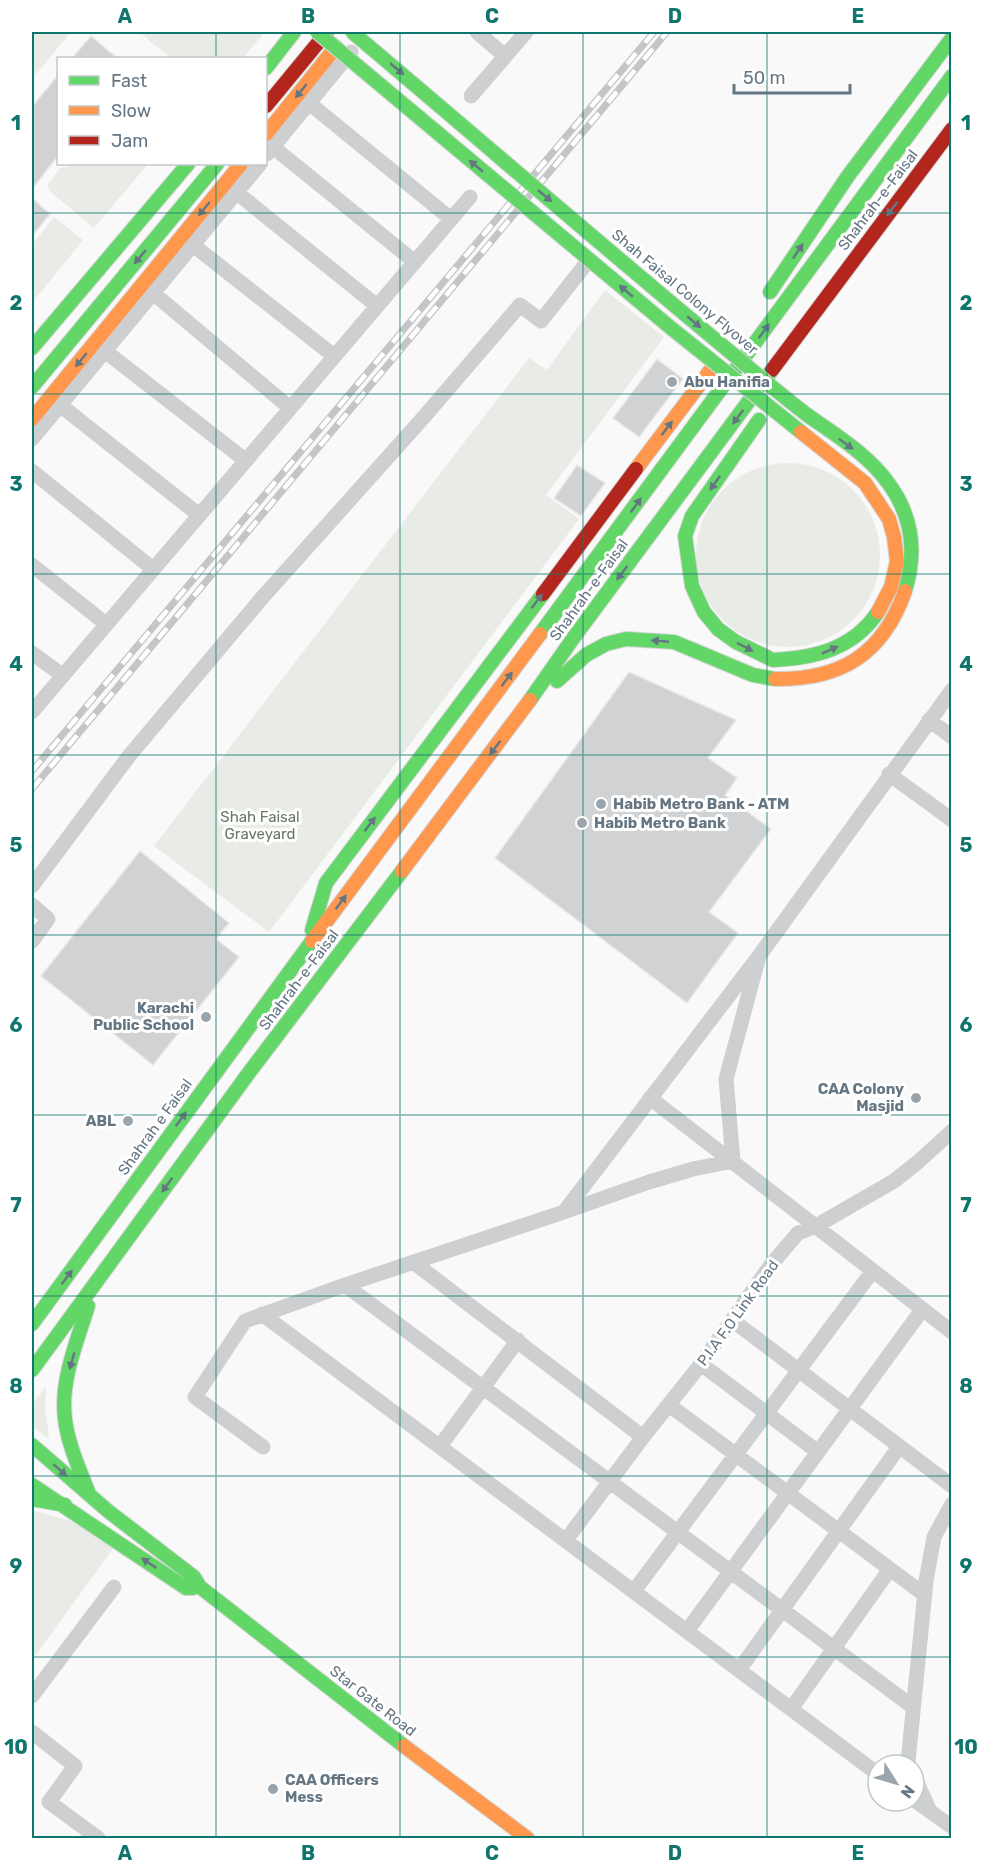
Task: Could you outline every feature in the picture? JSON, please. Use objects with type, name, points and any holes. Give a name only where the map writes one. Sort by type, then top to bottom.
[{"type":"main road","points":[[267,67],[294,32]]},
{"type":"main road","points":[[317,32],[715,364],[865,483],[889,519],[894,537],[897,561],[891,587],[878,614],[860,634],[822,654],[789,661],[773,660],[735,642],[718,629],[704,612],[692,586],[685,536],[692,516],[786,382]]},
{"type":"main road","points":[[267,105],[327,32]]},
{"type":"main road","name":"Shah Faisal Colony Flyover","points":[[352,32],[863,456],[885,477],[909,518],[912,564],[907,588],[897,612],[885,632],[868,651],[825,675],[802,680],[775,679],[753,675],[674,642],[626,639],[606,644],[586,656],[514,723]]},
{"type":"main road","points":[[763,302],[848,176],[951,38]]},
{"type":"main road","points":[[268,146],[336,48]]},
{"type":"main road","name":"Shahrah-e-Faisal","points":[[306,949],[951,76]]},
{"type":"main road","name":"Shahrah-e-Faisal","points":[[94,1284],[514,723],[581,628],[951,129]]},
{"type":"main road","points":[[873,258],[951,142]]},
{"type":"main road","points":[[32,348],[187,165]]},
{"type":"main road","points":[[32,387],[216,165]]},
{"type":"main road","points":[[32,419],[240,165]]},
{"type":"main road","points":[[306,949],[326,883],[715,364]]},
{"type":"main road","name":"Shahrah e Faisal","points":[[32,1324],[306,949]]},
{"type":"main road","points":[[32,1371],[94,1284]]},
{"type":"main road","points":[[89,1494],[70,1442],[64,1411],[66,1384],[94,1284]]},
{"type":"main road","name":"Star Gate Road","points":[[32,1445],[89,1494],[194,1577],[200,1587],[527,1839]]},
{"type":"main road","name":"Star Gate Road","points":[[32,1485],[186,1588],[200,1587]]},
{"type":"main road","points":[[32,1499],[65,1505]]},
{"type":"street","points":[[368,32],[309,104],[268,146],[415,262]]},
{"type":"street","points":[[477,32],[505,56]]},
{"type":"street","points":[[471,96],[526,32]]},
{"type":"street","points":[[309,104],[451,219]]},
{"type":"street","points":[[32,439],[259,165]]},
{"type":"street","points":[[236,192],[377,306]]},
{"type":"street","points":[[32,712],[470,197]]},
{"type":"street","points":[[193,245],[334,356]]},
{"type":"street","points":[[32,886],[129,756],[253,608],[423,418],[520,305],[541,321],[589,260]]},
{"type":"street","points":[[153,293],[290,408]]},
{"type":"street","points":[[105,351],[245,460]]},
{"type":"street","points":[[60,405],[199,515]]},
{"type":"street","points":[[32,471],[153,569]]},
{"type":"street","points":[[32,565],[106,624]]},
{"type":"street","points":[[32,653],[62,675]]},
{"type":"street","points":[[564,1212],[759,956],[951,690]]},
{"type":"street","points":[[929,720],[951,737]]},
{"type":"street","points":[[889,774],[951,820]]},
{"type":"street","points":[[32,905],[48,919],[32,941]]},
{"type":"street","points":[[732,1161],[726,1079],[759,956]]},
{"type":"street","points":[[650,1098],[951,1332]]},
{"type":"street","name":"P.I.A F.O Link Road","points":[[566,1540],[701,1364],[770,1266],[798,1233],[816,1226],[894,1181],[951,1131]]},
{"type":"street","points":[[263,1447],[195,1397],[246,1321],[649,1182],[693,1169],[732,1161]]},
{"type":"street","points":[[413,1262],[643,1437]]},
{"type":"street","points":[[634,1591],[872,1272]]},
{"type":"street","points":[[345,1285],[913,1707]]},
{"type":"street","points":[[687,1631],[922,1310]]},
{"type":"street","points":[[262,1314],[866,1765]]},
{"type":"street","points":[[732,1320],[951,1486]]},
{"type":"street","points":[[440,1446],[518,1340]]},
{"type":"street","points":[[701,1364],[818,1452]]},
{"type":"street","points":[[669,1405],[925,1595]]},
{"type":"street","points":[[740,1670],[899,1447]]},
{"type":"street","points":[[909,1753],[925,1595],[934,1537],[951,1504]]},
{"type":"street","points":[[791,1709],[890,1569]]},
{"type":"street","points":[[32,1696],[114,1587]]},
{"type":"street","points":[[32,1732],[75,1766],[49,1802],[98,1839]]},
{"type":"street","points":[[926,1804],[929,1811]]},
{"type":"street","points":[[926,1809],[951,1827]]},
{"type":"green space","points":[[32,32],[71,32],[32,79]]},
{"type":"green space","points":[[139,32],[265,32],[244,57],[170,57]]},
{"type":"green space","points":[[74,165],[147,165],[94,228],[51,192],[47,186],[60,168]]},
{"type":"green space","points":[[54,217],[83,240],[32,303],[32,245]]},
{"type":"green space","name":"Shah Faisal Graveyard","points":[[605,290],[664,337],[546,495],[579,519],[269,932],[154,846],[529,358],[547,370]]},
{"type":"green space","points":[[788,463],[823,470],[853,490],[873,520],[880,555],[873,590],[853,620],[823,640],[788,647],[753,640],[723,620],[703,590],[696,555],[703,520],[723,490],[753,470]]},
{"type":"green space","points":[[46,1386],[45,1409],[49,1436],[47,1438],[32,1426],[32,1405]]},
{"type":"green space","points":[[32,1510],[77,1523],[115,1546],[32,1660]]},
{"type":"building","points":[[91,36],[116,57],[73,57]]},
{"type":"building","points":[[57,76],[57,157],[32,189],[32,107]]},
{"type":"building","points":[[32,198],[50,214],[32,236]]},
{"type":"building","points":[[657,359],[683,379],[639,437],[613,418]]},
{"type":"building","points":[[577,465],[605,483],[581,516],[554,498]]},
{"type":"building","points":[[629,672],[736,720],[708,758],[737,778],[725,795],[771,829],[709,912],[738,933],[687,1003],[495,858]]},
{"type":"building","name":"Karachi Public School","points":[[140,851],[229,923],[216,939],[239,957],[153,1065],[41,976]]},
{"type":"railway","points":[[32,771],[654,32]]},
{"type":"railway","points":[[32,789],[667,32]]},
{"type":"traffic: fast","points":[[267,67],[294,32]]},
{"type":"traffic: fast","points":[[317,32],[671,328],[801,432]]},
{"type":"traffic: fast","points":[[352,32],[757,375],[850,446],[881,473],[897,496],[908,522],[912,549],[905,591]]},
{"type":"traffic: fast","points":[[770,292],[848,176],[952,38]]},
{"type":"traffic: fast","points":[[540,634],[952,76]]},
{"type":"traffic: fast","points":[[32,348],[187,165]]},
{"type":"traffic: fast","points":[[32,387],[216,165]]},
{"type":"traffic: fast","points":[[530,700],[772,370]]},
{"type":"traffic: fast","points":[[759,420],[692,516],[685,536],[692,586],[704,612],[718,629],[736,642],[773,660]]},
{"type":"traffic: fast","points":[[312,930],[326,883],[543,594]]},
{"type":"traffic: fast","points":[[773,660],[804,657],[832,649],[857,635],[878,612]]},
{"type":"traffic: fast","points":[[557,681],[586,655],[606,644],[626,639],[674,642],[753,675],[775,679]]},
{"type":"traffic: fast","points":[[32,1370],[251,1070],[402,871]]},
{"type":"traffic: fast","points":[[32,1324],[312,941]]},
{"type":"traffic: fast","points":[[88,1306],[70,1362],[64,1405],[69,1438],[89,1494]]},
{"type":"traffic: fast","points":[[32,1445],[108,1511],[194,1577],[200,1587],[404,1746]]},
{"type":"traffic: fast","points":[[32,1485],[186,1588],[193,1588]]},
{"type":"traffic: fast","points":[[32,1499],[65,1505]]},
{"type":"traffic: slow","points":[[267,133],[336,47]]},
{"type":"traffic: slow","points":[[32,419],[240,165]]},
{"type":"traffic: slow","points":[[636,469],[715,364]]},
{"type":"traffic: slow","points":[[801,432],[865,483],[889,519],[897,561],[891,587],[878,612]]},
{"type":"traffic: slow","points":[[775,679],[820,675],[856,659],[872,647],[885,631],[905,591]]},
{"type":"traffic: slow","points":[[312,941],[540,634]]},
{"type":"traffic: slow","points":[[402,871],[530,700]]},
{"type":"traffic: slow","points":[[404,1746],[527,1838]]},
{"type":"traffic: jam","points":[[267,105],[327,32]]},
{"type":"traffic: jam","points":[[772,370],[952,129]]},
{"type":"traffic: jam","points":[[543,594],[636,469]]},
{"type":"place","name":"Abu Hanifia","points":[[672,382]]},
{"type":"place","name":"Habib Metro Bank - ATM","points":[[601,804]]},
{"type":"place","name":"Habib Metro Bank","points":[[582,823]]},
{"type":"place","name":"Karachi Public School","points":[[206,1017]]},
{"type":"place","name":"CAA Colony Masjid","points":[[916,1098]]},
{"type":"place","name":"ABL","points":[[128,1121]]},
{"type":"place","name":"CAA Officers Mess","points":[[273,1789]]}]
